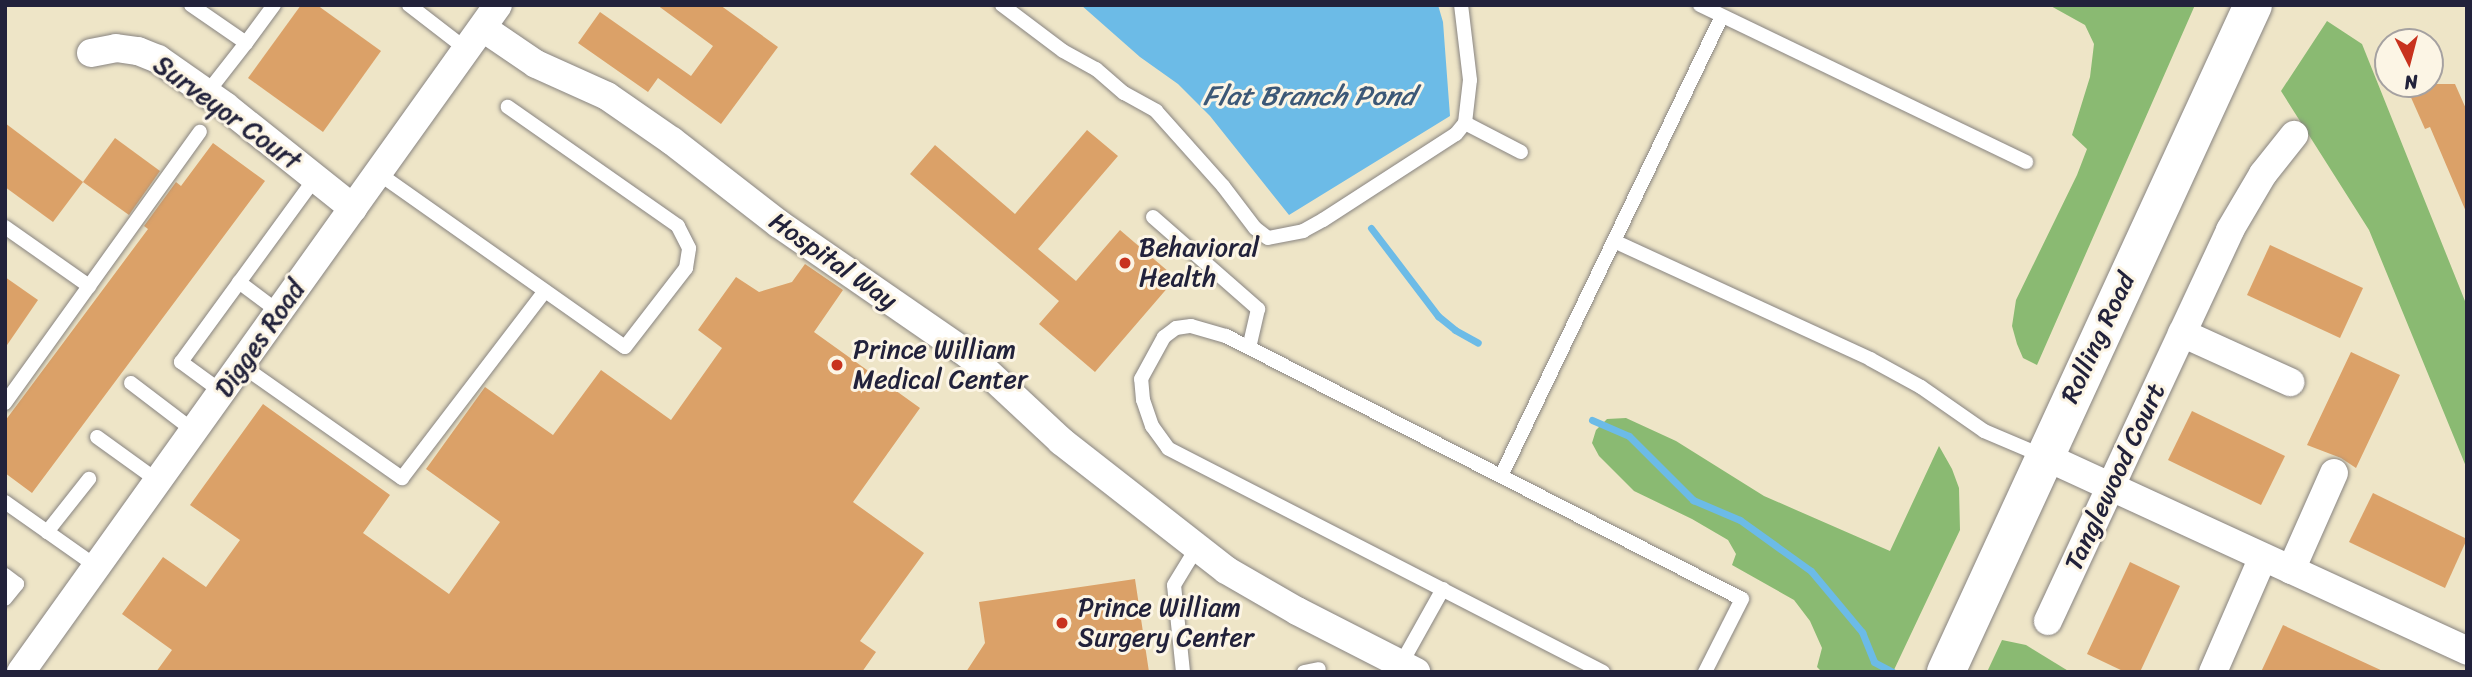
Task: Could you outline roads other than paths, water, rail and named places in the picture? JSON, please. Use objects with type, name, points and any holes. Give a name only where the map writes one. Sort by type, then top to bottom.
[{"type":"street","name":"Digges Road","points":[[21,672],[498,5]]},
{"type":"street","name":"Rolling Road","points":[[1946,672],[2253,5]]},
{"type":"street","name":"Hospital Way","points":[[474,39],[607,96],[672,141],[779,224],[970,356],[1061,442],[1196,549],[1258,590],[1412,670]]},
{"type":"street","name":"Surveyor Court","points":[[91,52],[116,48],[138,51],[158,59],[207,93],[353,208]]},
{"type":"street","name":"Tanglewood Court","points":[[2048,621],[2245,202],[2277,153],[2294,135]]},
{"type":"street","points":[[2182,333],[2290,382]]},
{"type":"street","points":[[2044,456],[2467,651]]},
{"type":"street","points":[[2291,570],[2334,473]]},
{"type":"street","points":[[2213,672],[2263,557]]},
{"type":"lane","points":[[191,5],[246,43]]},
{"type":"lane","points":[[207,93],[274,5]]},
{"type":"lane","points":[[409,5],[474,39]]},
{"type":"lane","points":[[1002,5],[1063,51],[1096,69],[1124,93],[1156,111],[1223,186],[1255,228],[1268,238],[1303,231],[1323,220],[1444,144],[1465,122],[1470,80],[1461,5]]},
{"type":"lane","points":[[1700,5],[2026,162]]},
{"type":"lane","points":[[1501,476],[1722,16]]},
{"type":"lane","points":[[378,173],[625,347],[686,268],[689,248],[678,226],[509,107]]},
{"type":"lane","points":[[1465,122],[1521,152]]},
{"type":"lane","points":[[5,403],[200,132]]},
{"type":"lane","points":[[222,392],[181,362],[315,178]]},
{"type":"lane","points":[[1153,217],[1258,309],[1249,347]]},
{"type":"lane","points":[[5,227],[89,286]]},
{"type":"lane","points":[[1614,241],[1870,359],[1921,387],[1984,431],[2044,456]]},
{"type":"lane","points":[[239,282],[279,312]]},
{"type":"lane","points":[[241,365],[402,478],[545,291]]},
{"type":"lane","points":[[1603,672],[1168,448],[1152,426],[1143,400],[1141,379],[1164,337],[1176,328],[1191,326],[1226,335],[1742,599],[1705,672]]},
{"type":"lane","points":[[131,383],[194,431]]},
{"type":"lane","points":[[97,437],[158,481]]},
{"type":"lane","points":[[47,532],[89,479]]},
{"type":"lane","points":[[5,502],[97,566]]},
{"type":"lane","points":[[1183,672],[1174,585],[1196,549]]},
{"type":"lane","points":[[5,575],[17,584],[5,599]]},
{"type":"lane","points":[[1412,670],[1443,589]]},
{"type":"water","name":"Flat Branch Pond","points":[[1081,5],[1438,5],[1443,22],[1450,116],[1289,215],[1210,116],[1178,84],[1140,57]]},
{"type":"waterway","points":[[1371,228],[1438,316],[1478,343]]},
{"type":"waterway","points":[[1592,420],[1629,436],[1693,500],[1740,520],[1811,571],[1862,632],[1874,662],[1893,672]]},
{"type":"place","name":"Behavioral Health","points":[[1125,263]]},
{"type":"place","name":"Prince William Medical Center","points":[[837,365]]},
{"type":"place","name":"Prince William Surgery Center","points":[[1062,623]]}]
